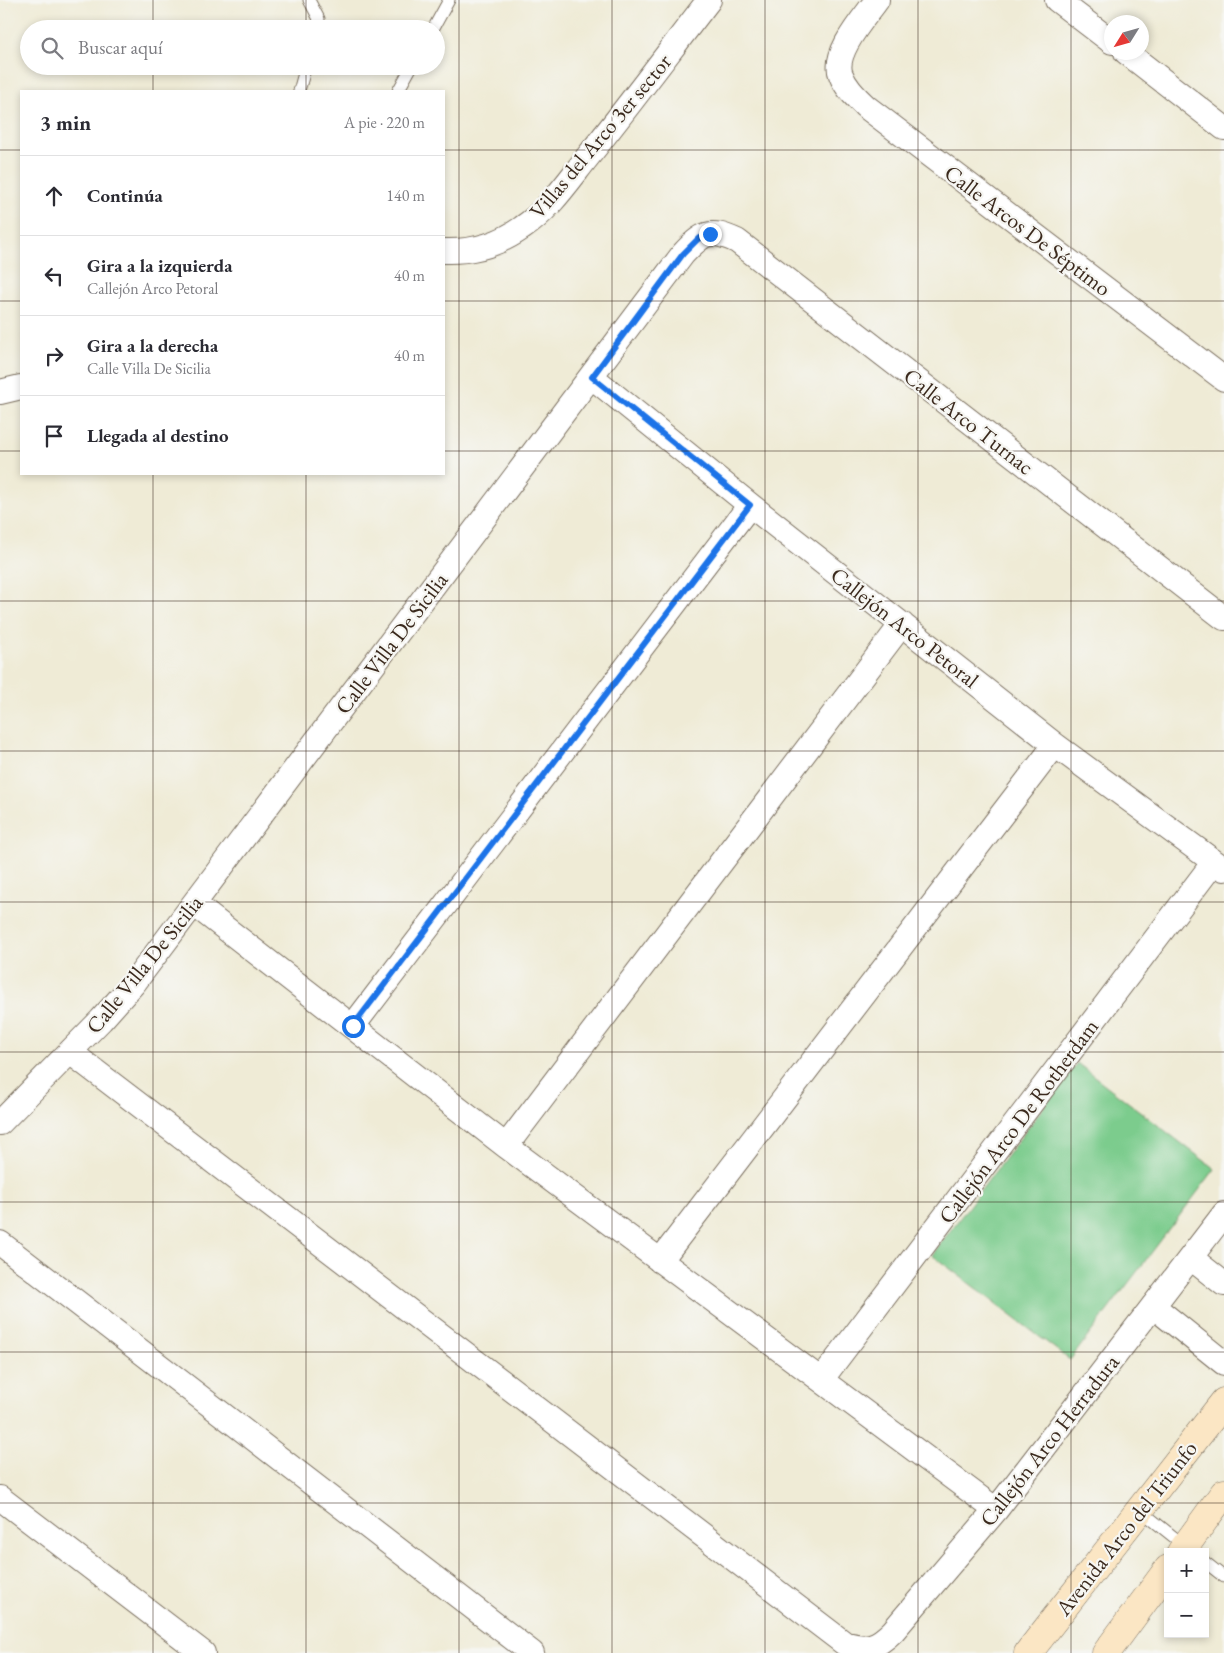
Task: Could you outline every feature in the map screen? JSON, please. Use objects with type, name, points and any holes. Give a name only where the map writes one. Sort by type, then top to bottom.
[{"type":"street","name":"Villas del Arco 3er sector","points":[[445,251],[480,249],[497,242],[523,228],[548,205],[620,117],[709,0]]},
{"type":"street","name":"Calle Arcos De Séptimo","points":[[877,0],[851,35],[841,55],[840,74],[850,90],[866,106],[1224,379]]},
{"type":"street","points":[[1057,0],[1104,36]]},
{"type":"street","points":[[1136,60],[1224,128]]},
{"type":"street","name":"Calle Villa De Sicilia","points":[[0,1123],[134,983],[683,254],[698,239],[710,234]]},
{"type":"street","name":"Calle Arco Turnac","points":[[710,234],[722,234],[737,241],[1224,618]]},
{"type":"street","name":"Callejón Arco Petoral","points":[[592,377],[750,505],[1055,745],[1219,866]]},
{"type":"street","points":[[0,392],[20,387]]},
{"type":"street","points":[[353,1026],[750,505]]},
{"type":"street","points":[[506,1146],[902,624]]},
{"type":"street","points":[[660,1261],[1055,745]]},
{"type":"street","name":"Callejón Arco De Rotherdam","points":[[822,1380],[1219,866]]},
{"type":"street","points":[[194,904],[506,1146],[996,1510]]},
{"type":"street","name":"Callejón Arco Herradura","points":[[70,1052],[844,1643],[859,1648],[873,1647],[893,1632],[996,1510],[1224,1214]]},
{"type":"street","points":[[0,1243],[532,1653]]},
{"type":"street","points":[[1191,1258],[1224,1284]]},
{"type":"street","points":[[1153,1306],[1224,1363]]},
{"type":"street","name":"Avenida Arco del Triunfo","points":[[1028,1653],[1224,1402]]},
{"type":"street","points":[[1194,1548],[1224,1492]]},
{"type":"street","points":[[0,1498],[203,1653]]},
{"type":"street","points":[[1106,1653],[1164,1575]]},
{"type":"lane","points":[[309,0],[319,20]]},
{"type":"lane","points":[[438,20],[450,0]]},
{"type":"lane","points":[[299,90],[303,75]]},
{"type":"lane","points":[[399,90],[407,75]]},
{"type":"lane","points":[[1140,1510],[1185,1548]]},
{"type":"lane","points":[[1209,1566],[1224,1577]]},
{"type":"green space","points":[[1077,1063],[1215,1169],[1070,1360],[932,1255]]},
{"type":"route","points":[[353,1026],[750,505],[592,377],[683,254],[698,239],[710,234]]}]
